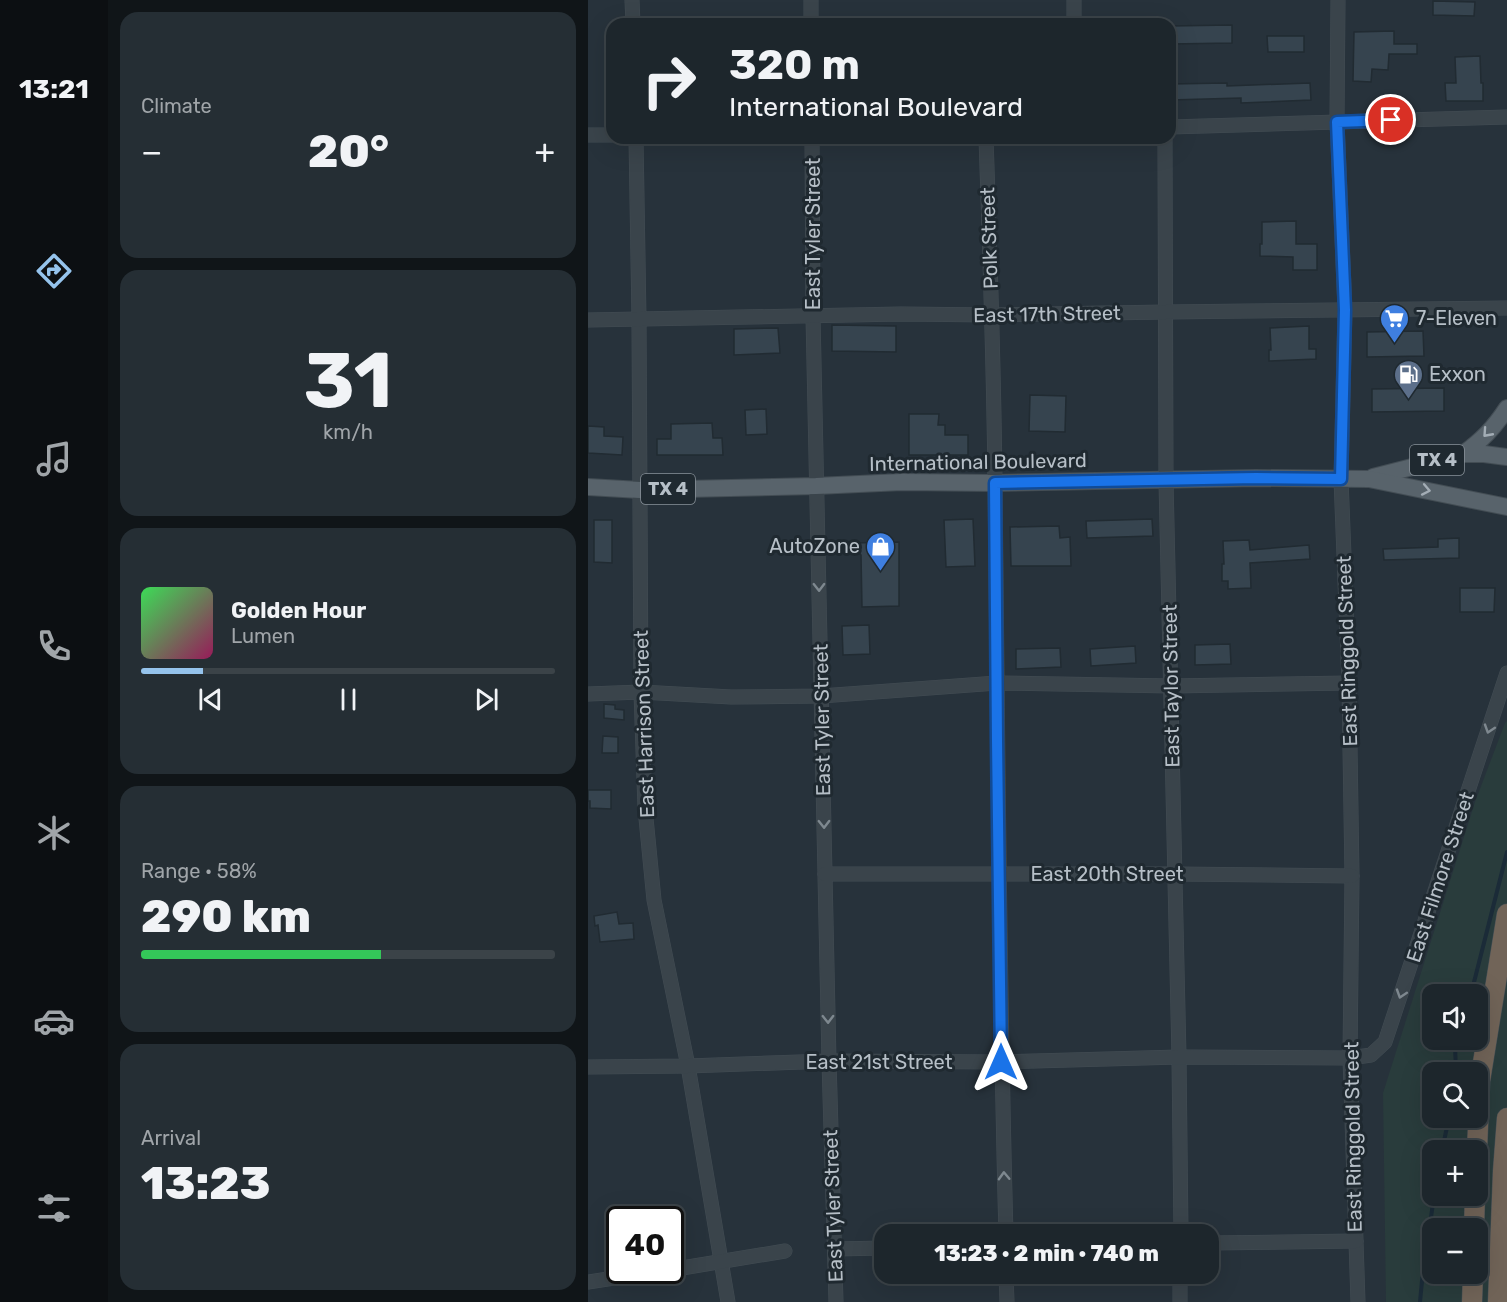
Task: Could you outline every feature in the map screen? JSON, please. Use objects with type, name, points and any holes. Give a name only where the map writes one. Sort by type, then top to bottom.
[{"type":"highway","points":[[1477,1140],[1480,1081],[1507,914]]},
{"type":"highway","points":[[1498,1302],[1507,1118]]},
{"type":"highway","points":[[1472,1302],[1473,1284]]},
{"type":"main road","points":[[1463,454],[1482,440],[1507,408]]},
{"type":"main road","name":"International Boulevard","points":[[1369,479],[1463,454],[1507,457]]},
{"type":"main road","name":"International Boulevard","points":[[588,487],[640,490],[902,482],[1369,479],[1507,507]]},
{"type":"street","points":[[632,0],[633,18]]},
{"type":"street","points":[[811,0],[811,18]]},
{"type":"street","points":[[1074,0],[1074,18]]},
{"type":"street","name":"East Ringgold Street","points":[[1338,0],[1337,122],[1345,310],[1341,479],[1352,876],[1350,1058],[1358,1302]]},
{"type":"street","points":[[1176,127],[1507,117]]},
{"type":"street","points":[[588,135],[606,135]]},
{"type":"street","name":"East Harrison Street","points":[[636,144],[641,692],[645,808],[654,900],[688,1066],[728,1302]]},
{"type":"street","name":"East Tyler Street","points":[[812,144],[816,486],[836,1302]]},
{"type":"street","name":"Polk Street","points":[[986,144],[992,315],[998,874],[1006,1224]]},
{"type":"street","name":"East Taylor Street","points":[[1165,144],[1166,481],[1172,686],[1181,1224]]},
{"type":"street","name":"East 17th Street","points":[[588,320],[901,314],[992,315],[1507,308]]},
{"type":"street","name":"East Filmore Street","points":[[1350,1058],[1371,1055],[1385,1042],[1507,674]]},
{"type":"street","points":[[588,694],[641,692],[731,697],[821,696],[997,683],[1172,686],[1348,683]]},
{"type":"street","name":"East 20th Street","points":[[825,874],[1352,876]]},
{"type":"street","name":"East 21st Street","points":[[588,1067],[829,1061],[1001,1062],[1179,1057],[1350,1058]]},
{"type":"street","points":[[1219,1243],[1356,1240]]},
{"type":"street","points":[[835,1249],[874,1248]]},
{"type":"street","points":[[684,1268],[784,1251]]},
{"type":"street","points":[[588,1282],[606,1279]]},
{"type":"street","points":[[1006,1284],[1007,1302]]},
{"type":"street","points":[[1180,1284],[1180,1302]]},
{"type":"shaded area","points":[[1507,721],[1507,1302],[1386,1302],[1383,1093],[1475,802]]},
{"type":"building","points":[[1433,1],[1475,2],[1474,16],[1433,15]]},
{"type":"building","points":[[1232,25],[1232,43],[1176,44],[1176,26]]},
{"type":"building","points":[[1394,31],[1394,44],[1417,44],[1417,54],[1389,54],[1388,70],[1372,69],[1371,82],[1353,81],[1354,32]]},
{"type":"building","points":[[1267,36],[1304,36],[1304,52],[1268,52]]},
{"type":"building","points":[[1480,56],[1483,101],[1446,101],[1445,83],[1456,83],[1455,57]]},
{"type":"building","points":[[1227,83],[1227,86],[1310,83],[1311,100],[1241,103],[1241,98],[1176,100],[1176,84]]},
{"type":"building","points":[[1296,221],[1296,244],[1317,244],[1317,270],[1293,270],[1293,257],[1260,256],[1262,222]]},
{"type":"building","points":[[832,325],[896,326],[896,352],[832,351]]},
{"type":"building","points":[[1309,326],[1309,349],[1316,349],[1316,359],[1269,361],[1270,328]]},
{"type":"building","points":[[778,328],[780,353],[734,355],[734,329]]},
{"type":"building","name":"7-Eleven","points":[[1423,331],[1424,356],[1367,357],[1367,332]]},
{"type":"building","name":"Exxon","points":[[1444,388],[1444,411],[1372,412],[1372,389]]},
{"type":"building","points":[[1030,395],[1066,396],[1065,432],[1029,431]]},
{"type":"building","points":[[766,409],[767,434],[746,435],[745,410]]},
{"type":"building","points":[[909,414],[939,414],[938,425],[945,425],[945,435],[968,435],[968,455],[909,455]]},
{"type":"building","points":[[712,423],[713,438],[722,438],[723,455],[657,455],[657,439],[671,439],[671,424]]},
{"type":"building","points":[[588,426],[604,427],[604,436],[623,437],[622,455],[588,453]]},
{"type":"building","points":[[973,519],[975,566],[946,567],[944,520]]},
{"type":"building","points":[[1152,519],[1153,536],[1087,538],[1086,521]]},
{"type":"building","points":[[594,520],[612,520],[612,563],[594,562]]},
{"type":"building","points":[[1059,526],[1060,538],[1070,537],[1071,566],[1011,566],[1010,527]]},
{"type":"building","points":[[1459,538],[1459,558],[1384,560],[1383,549],[1438,547],[1438,539]]},
{"type":"building","points":[[1249,540],[1250,550],[1309,545],[1310,559],[1250,563],[1251,588],[1228,589],[1228,581],[1222,581],[1223,541]]},
{"type":"building","points":[[899,542],[899,606],[862,607],[861,555],[852,543]]},
{"type":"building","points":[[1460,588],[1495,588],[1494,612],[1460,612]]},
{"type":"building","points":[[869,625],[870,654],[843,655],[842,626]]},
{"type":"building","points":[[1230,644],[1231,664],[1195,665],[1195,645]]},
{"type":"building","points":[[1135,646],[1136,663],[1091,666],[1090,649]]},
{"type":"building","points":[[1060,648],[1061,667],[1016,669],[1016,649]]},
{"type":"building","points":[[604,704],[615,705],[615,709],[624,710],[624,720],[604,718]]},
{"type":"building","points":[[603,736],[618,737],[618,753],[602,753]]},
{"type":"building","points":[[588,790],[611,790],[611,809],[590,808]]},
{"type":"building","points":[[617,912],[619,924],[633,923],[634,939],[600,942],[598,925],[595,926],[594,916]]},
{"type":"waterway","points":[[1474,984],[1507,852]]},
{"type":"waterway","points":[[1455,1050],[1456,1062]]},
{"type":"waterway","points":[[1444,1140],[1447,1128]]},
{"type":"waterway","points":[[1420,1302],[1433,1206]]},
{"type":"place","name":"7-Eleven","points":[[1395,344]]},
{"type":"place","name":"Exxon","points":[[1408,400]]},
{"type":"place","name":"AutoZone","points":[[881,572]]},
{"type":"route","points":[[1001,1062],[995,483],[1256,478],[1341,479],[1345,310],[1337,122],[1391,120]]}]
